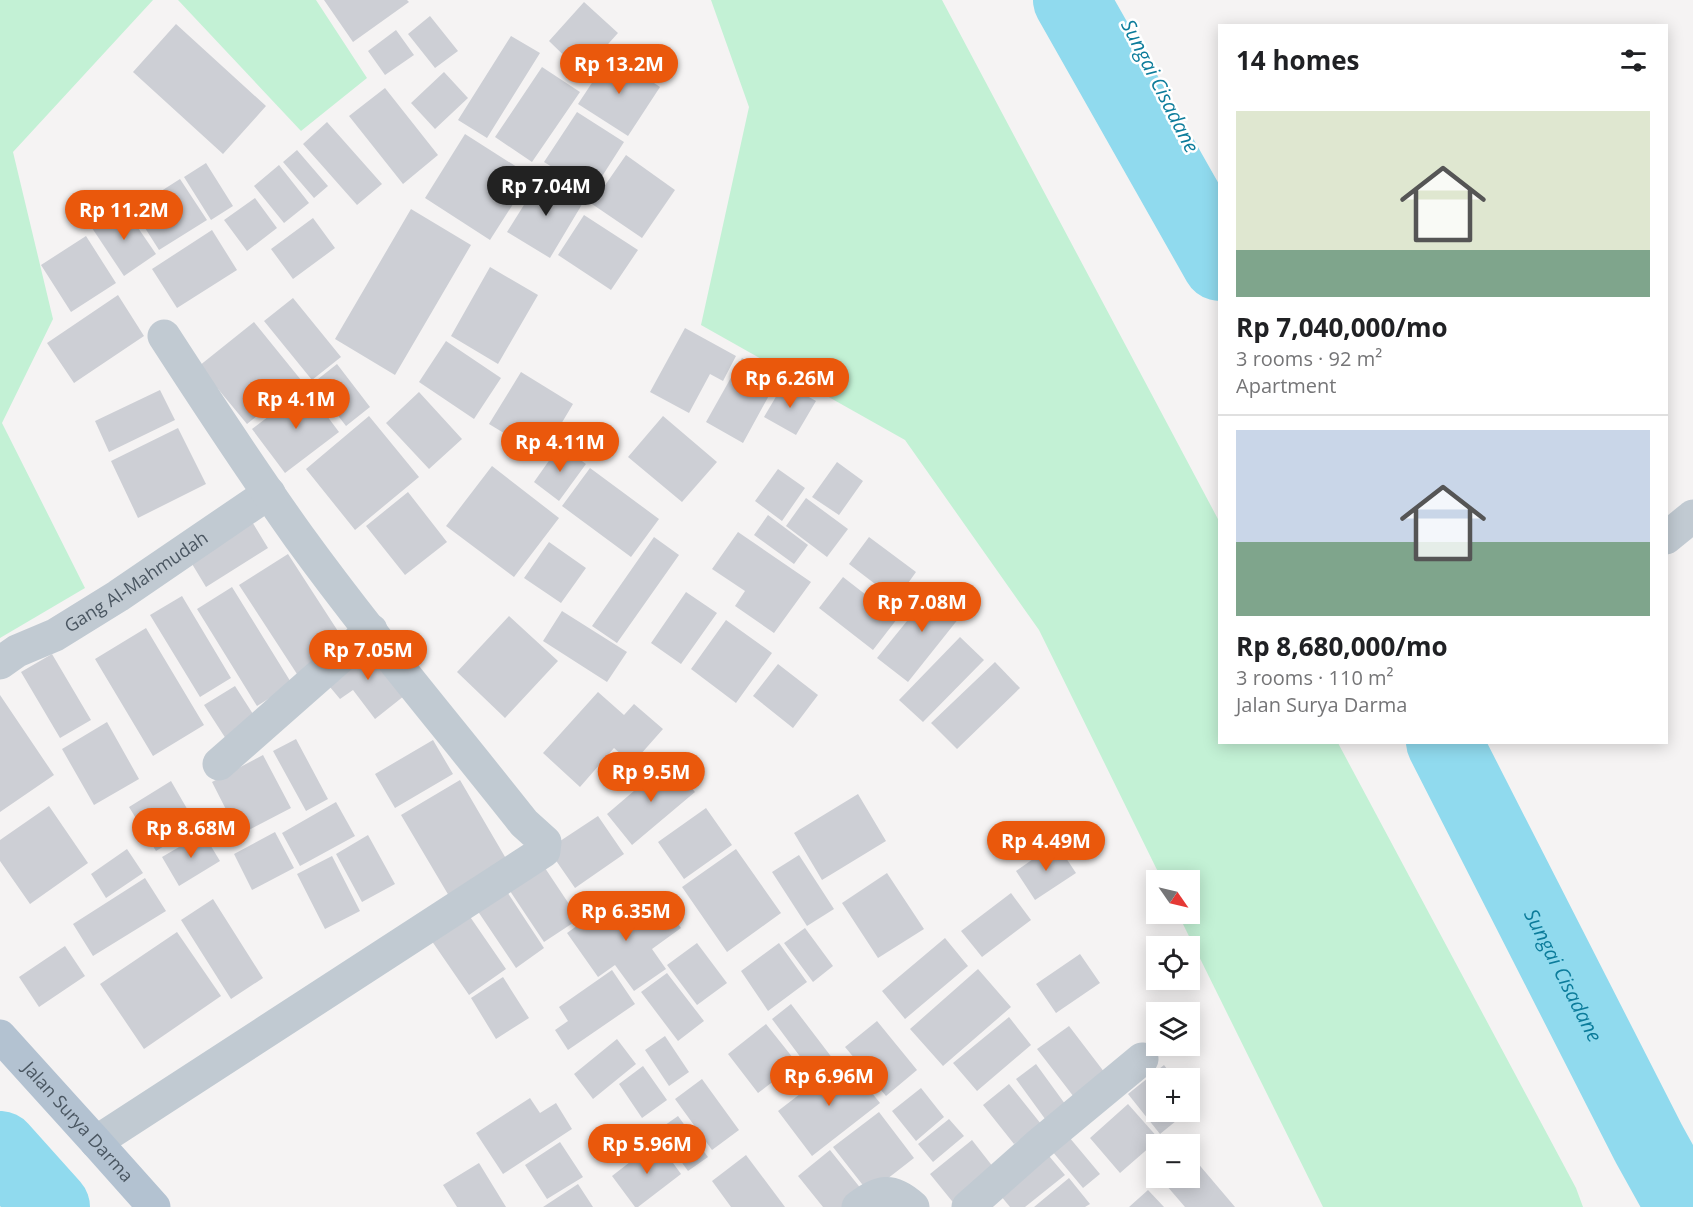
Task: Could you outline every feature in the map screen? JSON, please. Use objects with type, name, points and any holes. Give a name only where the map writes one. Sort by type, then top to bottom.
[{"type":"main road","name":"Jalan Surya Darma","points":[[0,1036],[154,1207]]},
{"type":"street","points":[[96,1142],[544,851],[545,842],[524,823],[300,537],[164,336]]},
{"type":"street","name":"Gang Al-Mahmudah","points":[[0,663],[18,651],[55,635],[118,596],[269,493]]},
{"type":"street","points":[[1668,536],[1693,516]]},
{"type":"street","points":[[219,764],[371,630]]},
{"type":"street","points":[[968,1207],[1142,1059]]},
{"type":"street","points":[[858,1207],[876,1194],[884,1193],[894,1194],[913,1207]]},
{"type":"green space","points":[[0,0],[153,0],[13,152],[53,319],[2,423],[85,588],[0,638]]},
{"type":"green space","points":[[178,0],[316,0],[367,78],[301,131]]},
{"type":"green space","points":[[711,0],[942,0],[1218,519],[1218,744],[1339,744],[1576,1188],[1583,1207],[1323,1207],[1200,958],[1200,936],[1189,936],[1183,924],[1200,924],[1200,870],[1157,870],[1039,630],[905,440],[701,325],[749,107]]},
{"type":"building","points":[[324,0],[407,0],[409,2],[353,42]]},
{"type":"building","points":[[584,2],[618,33],[582,73],[549,41]]},
{"type":"building","points":[[430,16],[458,51],[435,68],[408,34]]},
{"type":"building","points":[[176,24],[266,106],[223,154],[133,72]]},
{"type":"building","points":[[396,30],[414,55],[385,75],[368,51]]},
{"type":"building","points":[[511,36],[540,53],[487,138],[458,120]]},
{"type":"building","points":[[611,54],[660,87],[628,136],[578,104]]},
{"type":"building","points":[[542,67],[580,92],[532,162],[495,137]]},
{"type":"building","points":[[444,72],[468,98],[435,129],[411,103]]},
{"type":"building","points":[[385,88],[438,155],[403,184],[349,116]]},
{"type":"building","points":[[577,112],[624,142],[592,192],[544,162]]},
{"type":"building","points":[[327,122],[382,184],[357,205],[303,144]]},
{"type":"building","points":[[465,134],[531,176],[490,240],[425,198]]},
{"type":"building","points":[[297,150],[328,186],[314,198],[283,162]]},
{"type":"building","points":[[626,155],[675,190],[642,238],[592,204]]},
{"type":"building","points":[[206,163],[233,206],[211,220],[184,177]]},
{"type":"building","points":[[279,165],[309,203],[284,223],[254,186]]},
{"type":"building","points":[[542,176],[584,201],[550,258],[507,232]]},
{"type":"building","points":[[180,179],[207,220],[159,250],[133,209]]},
{"type":"building","points":[[255,198],[277,228],[247,251],[224,220]]},
{"type":"building","points":[[123,206],[156,254],[124,276],[92,228]]},
{"type":"building","points":[[411,209],[471,245],[395,375],[335,339]]},
{"type":"building","points":[[584,215],[638,250],[611,290],[558,255]]},
{"type":"building","points":[[313,218],[335,248],[293,279],[271,249]]},
{"type":"building","points":[[212,230],[237,270],[177,308],[152,269]]},
{"type":"building","points":[[86,236],[116,283],[71,312],[41,265]]},
{"type":"building","points":[[490,267],[538,295],[498,364],[451,336]]},
{"type":"building","points":[[118,295],[144,336],[74,383],[47,343]]},
{"type":"building","points":[[293,298],[341,357],[312,380],[264,321]]},
{"type":"building","points":[[254,322],[301,380],[247,424],[199,366]]},
{"type":"building","points":[[685,328],[736,356],[723,381],[710,374],[689,413],[650,392]]},
{"type":"building","points":[[446,341],[501,378],[474,419],[419,382]]},
{"type":"building","points":[[742,358],[778,379],[743,443],[706,422]]},
{"type":"building","points":[[337,364],[370,407],[346,426],[313,383]]},
{"type":"building","points":[[521,372],[573,404],[542,456],[489,424]]},
{"type":"building","points":[[784,383],[816,401],[796,435],[764,417]]},
{"type":"building","points":[[306,388],[339,432],[285,473],[252,429]]},
{"type":"building","points":[[160,390],[175,420],[109,452],[95,421]]},
{"type":"building","points":[[419,392],[462,439],[429,469],[386,423]]},
{"type":"building","points":[[369,416],[419,477],[355,530],[306,469]]},
{"type":"building","points":[[663,416],[717,462],[682,502],[628,457]]},
{"type":"building","points":[[178,428],[206,484],[138,518],[111,461]]},
{"type":"building","points":[[560,445],[586,464],[559,501],[534,482]]},
{"type":"building","points":[[837,462],[863,481],[839,515],[812,497]]},
{"type":"building","points":[[492,466],[559,518],[514,577],[446,526]]},
{"type":"building","points":[[590,468],[659,519],[631,557],[562,506]]},
{"type":"building","points":[[778,469],[805,488],[782,521],[755,501]]},
{"type":"building","points":[[408,492],[447,542],[405,575],[366,526]]},
{"type":"building","points":[[806,498],[848,529],[827,557],[786,526]]},
{"type":"building","points":[[248,515],[268,548],[206,587],[186,554]]},
{"type":"building","points":[[768,515],[808,545],[794,564],[754,535]]},
{"type":"building","points":[[738,532],[811,582],[774,633],[735,606],[745,591],[712,569]]},
{"type":"building","points":[[654,537],[679,555],[617,643],[592,626]]},
{"type":"building","points":[[869,537],[916,572],[896,600],[849,564]]},
{"type":"building","points":[[549,542],[586,568],[561,603],[524,578]]},
{"type":"building","points":[[288,554],[345,642],[297,674],[239,585]]},
{"type":"building","points":[[843,577],[897,619],[873,650],[819,608]]},
{"type":"building","points":[[937,584],[967,608],[908,682],[877,658]]},
{"type":"building","points":[[232,587],[292,684],[257,706],[197,609]]},
{"type":"building","points":[[686,592],[717,613],[681,664],[651,643]]},
{"type":"building","points":[[182,596],[231,678],[200,697],[150,615]]},
{"type":"building","points":[[562,611],[627,652],[607,682],[543,641]]},
{"type":"building","points":[[509,616],[558,661],[505,718],[457,672]]},
{"type":"building","points":[[726,620],[772,653],[736,703],[691,669]]},
{"type":"building","points":[[146,628],[204,725],[153,756],[95,659]]},
{"type":"building","points":[[960,637],[984,660],[923,722],[899,700]]},
{"type":"building","points":[[368,640],[409,692],[375,719],[353,690],[340,699],[325,681]]},
{"type":"building","points":[[52,654],[91,720],[60,738],[21,672]]},
{"type":"building","points":[[995,662],[1020,688],[957,749],[931,723]]},
{"type":"building","points":[[778,664],[818,695],[793,728],[753,696]]},
{"type":"building","points":[[235,686],[258,722],[228,742],[204,705]]},
{"type":"building","points":[[598,692],[624,715],[634,704],[663,729],[632,764],[614,748],[580,787],[543,753]]},
{"type":"building","points":[[0,695],[54,775],[0,812]]},
{"type":"building","points":[[107,722],[139,779],[94,805],[62,749]]},
{"type":"building","points":[[296,739],[328,799],[306,811],[273,751]]},
{"type":"building","points":[[433,740],[453,774],[395,808],[375,774]]},
{"type":"building","points":[[263,755],[291,808],[239,835],[212,782]]},
{"type":"building","points":[[669,761],[695,792],[632,845],[607,814]]},
{"type":"building","points":[[460,780],[508,862],[449,896],[401,815]]},
{"type":"building","points":[[171,781],[197,826],[156,851],[129,807]]},
{"type":"building","points":[[858,794],[886,841],[822,880],[794,833]]},
{"type":"building","points":[[336,802],[355,836],[300,866],[282,833]]},
{"type":"building","points":[[49,806],[88,863],[30,904],[0,861],[0,840]]},
{"type":"building","points":[[706,808],[732,845],[684,879],[658,842]]},
{"type":"building","points":[[598,816],[624,854],[575,888],[548,849]]},
{"type":"building","points":[[275,832],[294,868],[252,890],[234,854]]},
{"type":"building","points":[[203,833],[220,861],[179,886],[162,857]]},
{"type":"building","points":[[368,835],[395,884],[362,902],[336,854]]},
{"type":"building","points":[[1056,843],[1076,873],[1035,900],[1016,871]]},
{"type":"building","points":[[127,849],[143,873],[106,898],[91,874]]},
{"type":"building","points":[[736,849],[781,913],[727,952],[682,887]]},
{"type":"building","points":[[799,855],[834,909],[807,926],[772,872]]},
{"type":"building","points":[[332,856],[360,911],[325,929],[297,874]]},
{"type":"building","points":[[539,859],[579,919],[544,942],[504,882]]},
{"type":"building","points":[[887,873],[924,929],[878,958],[842,903]]},
{"type":"building","points":[[145,878],[166,911],[93,956],[73,924]]},
{"type":"building","points":[[502,884],[544,948],[516,968],[473,904]]},
{"type":"building","points":[[1011,893],[1031,920],[982,957],[961,931]]},
{"type":"building","points":[[659,896],[681,928],[652,949],[666,969],[634,991],[615,965],[598,977],[567,933],[603,907],[616,926]]},
{"type":"building","points":[[213,899],[263,978],[231,999],[181,920]]},
{"type":"building","points":[[464,908],[506,969],[469,995],[427,934]]},
{"type":"building","points":[[805,928],[833,966],[813,982],[784,943]]},
{"type":"building","points":[[177,932],[221,996],[144,1049],[100,984]]},
{"type":"building","points":[[945,938],[968,966],[905,1019],[882,991]]},
{"type":"building","points":[[697,943],[727,983],[697,1005],[667,965]]},
{"type":"building","points":[[779,943],[807,982],[768,1011],[741,971]]},
{"type":"building","points":[[65,946],[85,976],[39,1007],[19,977]]},
{"type":"building","points":[[1080,954],[1100,983],[1056,1013],[1036,984]]},
{"type":"building","points":[[978,969],[1011,1007],[943,1066],[910,1029]]},
{"type":"building","points":[[612,970],[635,1004],[568,1050],[555,1030],[568,1021],[559,1007]]},
{"type":"building","points":[[667,973],[704,1021],[678,1041],[641,992]]},
{"type":"building","points":[[503,977],[529,1018],[496,1039],[471,998]]},
{"type":"building","points":[[791,1004],[833,1059],[813,1074],[772,1019]]},
{"type":"building","points":[[1009,1017],[1031,1045],[977,1091],[953,1063]]},
{"type":"building","points":[[877,1021],[917,1070],[886,1096],[845,1047]]},
{"type":"building","points":[[766,1024],[797,1063],[758,1093],[728,1054]]},
{"type":"building","points":[[1069,1026],[1108,1077],[1077,1101],[1037,1049]]},
{"type":"building","points":[[665,1036],[689,1072],[669,1086],[645,1050]]},
{"type":"building","points":[[617,1039],[636,1064],[593,1099],[574,1074]]},
{"type":"building","points":[[845,1059],[880,1103],[812,1156],[778,1111]]},
{"type":"building","points":[[1036,1064],[1068,1108],[1048,1123],[1016,1079]]},
{"type":"building","points":[[643,1066],[667,1100],[642,1118],[619,1084]]},
{"type":"building","points":[[702,1079],[739,1130],[712,1150],[675,1099]]},
{"type":"building","points":[[1146,1080],[1146,1116],[1128,1094]]},
{"type":"building","points":[[1009,1084],[1041,1124],[1014,1144],[983,1105]]},
{"type":"building","points":[[921,1088],[944,1117],[916,1141],[892,1111]]},
{"type":"building","points":[[530,1098],[540,1113],[556,1103],[572,1129],[503,1174],[476,1133]]},
{"type":"building","points":[[1128,1104],[1155,1134],[1146,1134],[1146,1150],[1120,1173],[1090,1138]]},
{"type":"building","points":[[879,1112],[914,1158],[869,1193],[833,1147]]},
{"type":"building","points":[[678,1116],[708,1157],[688,1171],[658,1130]]},
{"type":"building","points":[[949,1119],[964,1136],[933,1162],[918,1144]]},
{"type":"building","points":[[1150,1122],[1175,1122],[1160,1134]]},
{"type":"building","points":[[1069,1137],[1100,1174],[1083,1188],[1052,1151]]},
{"type":"building","points":[[972,1140],[997,1172],[956,1206],[930,1174]]},
{"type":"building","points":[[657,1141],[681,1174],[635,1207],[612,1176]]},
{"type":"building","points":[[560,1142],[583,1177],[547,1199],[525,1165]]},
{"type":"building","points":[[830,1150],[866,1195],[851,1207],[823,1207],[798,1176]]},
{"type":"building","points":[[1044,1150],[1065,1175],[1025,1207],[1010,1207],[996,1190]]},
{"type":"building","points":[[746,1155],[785,1207],[731,1207],[712,1181]]},
{"type":"building","points":[[479,1163],[506,1207],[457,1207],[443,1185]]},
{"type":"building","points":[[1200,1166],[1235,1207],[1185,1207],[1169,1188],[1200,1188]]},
{"type":"building","points":[[1069,1178],[1090,1204],[1085,1207],[1034,1207]]},
{"type":"building","points":[[578,1184],[593,1207],[543,1207]]},
{"type":"building","points":[[1148,1190],[1164,1207],[1129,1207]]},
{"type":"waterway","points":[[1071,0],[1218,259]]},
{"type":"waterway","name":"Sungai Cisadane","points":[[1445,744],[1649,1144],[1684,1207]]},
{"type":"waterway","points":[[0,1149],[52,1207]]}]
